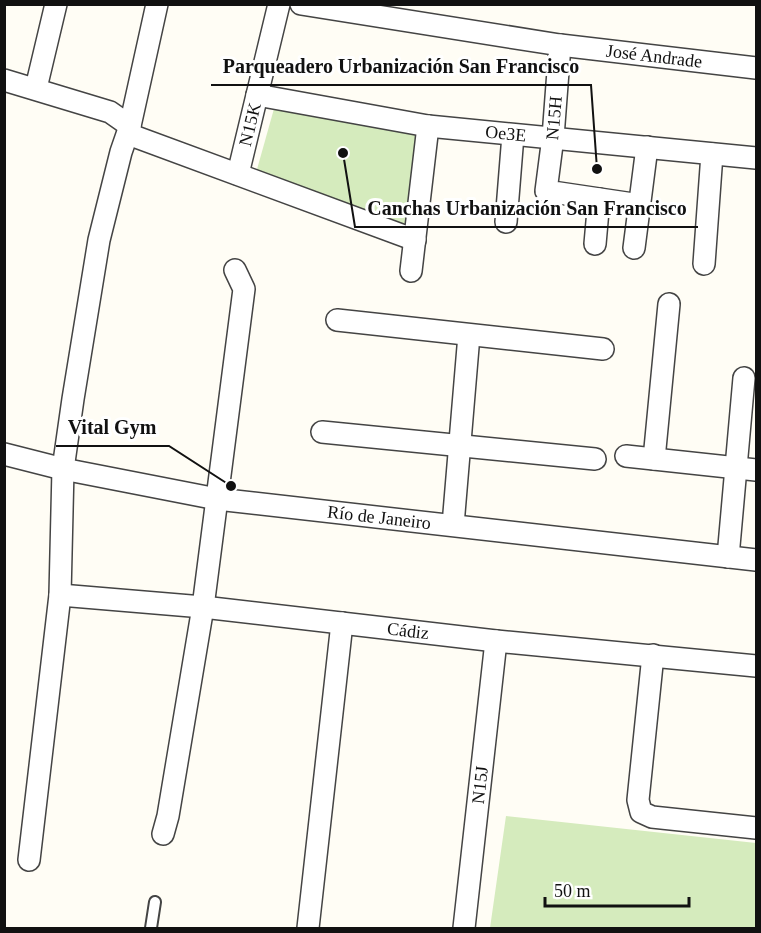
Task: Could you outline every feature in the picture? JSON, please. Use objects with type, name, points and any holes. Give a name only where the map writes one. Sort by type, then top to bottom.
[{"type":"street","points":[[36,88],[56,4]]},
{"type":"street","points":[[29,860],[60,595],[63,469],[99,240],[121,152],[129,130],[157,4]]},
{"type":"street","name":"N15K","points":[[238,174],[279,4]]},
{"type":"street","name":"José Andrade","points":[[302,4],[388,11],[560,45],[756,68]]},
{"type":"street","name":"N15H","points":[[560,45],[553,137],[546,191],[599,199]]},
{"type":"street","points":[[4,80],[110,112],[129,130],[238,174],[415,240]]},
{"type":"street","name":"Oe3E","points":[[257,95],[428,126],[756,158]]},
{"type":"street","points":[[411,271],[428,126]]},
{"type":"street","points":[[506,222],[513,135]]},
{"type":"street","points":[[634,248],[647,147]]},
{"type":"street","points":[[704,264],[712,154]]},
{"type":"street","points":[[595,244],[599,199],[640,205]]},
{"type":"street","points":[[163,834],[168,816],[203,607],[244,289],[235,270]]},
{"type":"street","points":[[654,459],[669,304]]},
{"type":"street","points":[[337,320],[603,349]]},
{"type":"street","points":[[453,525],[469,335]]},
{"type":"street","points":[[728,557],[746,469],[744,378]]},
{"type":"street","points":[[322,432],[595,459]]},
{"type":"street","name":"Río de Janeiro","points":[[4,454],[63,469],[217,498],[756,560]]},
{"type":"street","points":[[626,456],[746,469]]},
{"type":"street","name":"Cádiz","points":[[60,595],[203,607],[496,641],[756,666]]},
{"type":"street","points":[[308,928],[342,623]]},
{"type":"street","name":"N15J","points":[[464,928],[496,641]]},
{"type":"street","points":[[653,655],[638,800],[641,812],[652,817],[756,828]]},
{"type":"lane","points":[[151,928],[155,902]]},
{"type":"green space","points":[[277,98],[428,126],[415,240],[254,180]]},
{"type":"green space","points":[[506,816],[756,843],[756,928],[490,928]]},
{"type":"place","name":"Canchas Urbanización San Francisco","points":[[343,153]]},
{"type":"place","name":"Parqueadero Urbanización San Francisco","points":[[597,169]]},
{"type":"place","name":"Vital Gym","points":[[231,486]]}]
